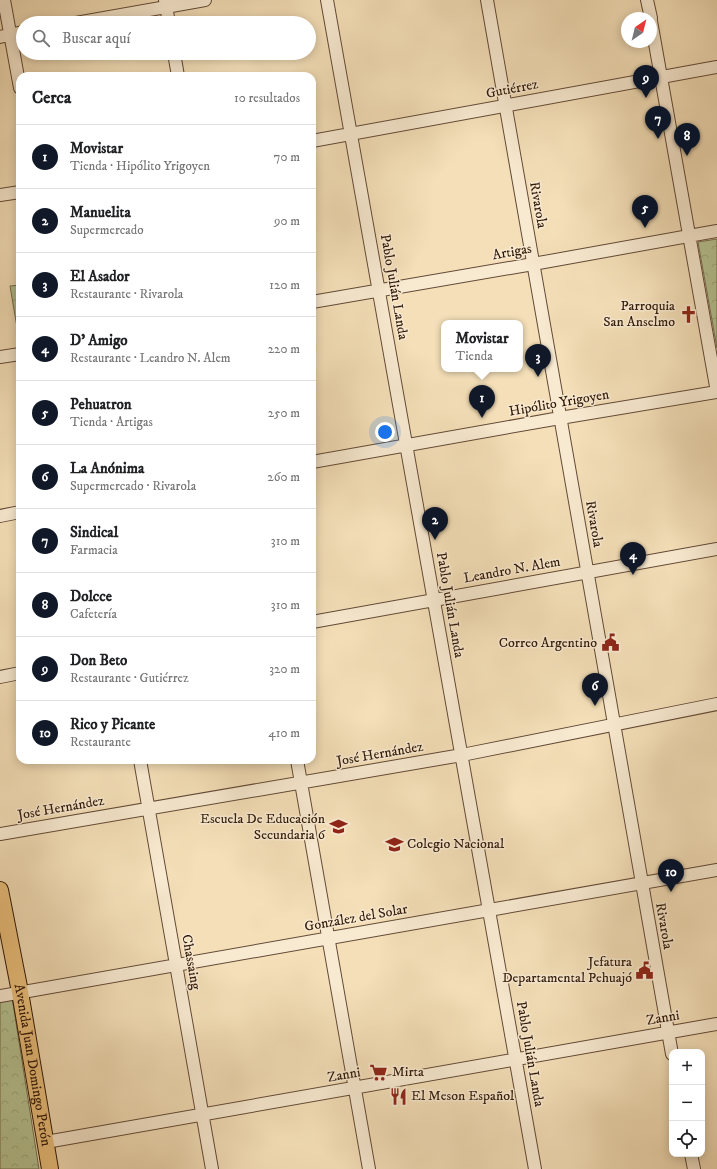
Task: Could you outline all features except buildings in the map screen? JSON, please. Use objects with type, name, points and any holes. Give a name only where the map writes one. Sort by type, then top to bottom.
[{"type":"main road","name":"Avenida Juan Domingo Perón","points":[[0,890],[20,992],[50,1169]]},
{"type":"street","points":[[4,0],[5,36],[16,74]]},
{"type":"street","points":[[109,16],[166,4],[205,0]]},
{"type":"street","name":"Pablo Julián Landa","points":[[328,0],[536,1169]]},
{"type":"street","name":"Rivarola","points":[[486,0],[671,1049]]},
{"type":"street","points":[[647,0],[650,12]]},
{"type":"street","points":[[166,4],[168,16]]},
{"type":"street","points":[[5,36],[16,34]]},
{"type":"street","points":[[656,48],[717,392]]},
{"type":"street","points":[[175,60],[177,72]]},
{"type":"street","name":"Gutiérrez","points":[[316,140],[717,67]]},
{"type":"street","points":[[0,195],[16,193]]},
{"type":"street","name":"Artigas","points":[[316,301],[533,264],[717,230]]},
{"type":"street","points":[[0,357],[16,355]]},
{"type":"street","name":"Hipólito Yrigoyen","points":[[316,461],[717,392]]},
{"type":"street","points":[[0,516],[16,513]]},
{"type":"street","name":"Leandro N. Alem","points":[[316,621],[717,549]]},
{"type":"street","points":[[0,677],[16,674]]},
{"type":"street","name":"José Hernández","points":[[0,834],[148,808],[301,784],[462,755],[717,704]]},
{"type":"street","name":"Chassaing","points":[[141,764],[212,1169]]},
{"type":"street","points":[[298,764],[369,1169]]},
{"type":"street","name":"González del Solar","points":[[0,996],[717,870]]},
{"type":"street","name":"Zanni","points":[[46,1142],[717,1024]]},
{"type":"street","points":[[692,1157],[694,1169]]},
{"type":"green space","points":[[717,239],[717,348],[698,242]]},
{"type":"green space","points":[[16,285],[16,321],[10,286]]},
{"type":"green space","points":[[12,997],[39,1169],[0,1169],[0,999]]},
{"type":"place","name":"Don Beto","points":[[646,98]]},
{"type":"place","name":"Sindical","points":[[658,139]]},
{"type":"place","name":"Dolcce","points":[[687,156]]},
{"type":"place","name":"Pehuatron","points":[[645,228]]},
{"type":"place","name":"Parroquia San Anselmo","points":[[688,314]]},
{"type":"place","name":"El Asador","points":[[538,377]]},
{"type":"place","name":"Movistar","points":[[482,418]]},
{"type":"place","name":"Manuelita","points":[[435,540]]},
{"type":"place","name":"D' Amigo","points":[[633,575]]},
{"type":"place","name":"Correo Argentino","points":[[610,643]]},
{"type":"place","name":"La Anónima","points":[[595,706]]},
{"type":"place","name":"Escuela De Educación Secundaria 6","points":[[338,827]]},
{"type":"place","name":"Colegio Nacional","points":[[394,844]]},
{"type":"place","name":"Rico y Picante","points":[[671,892]]},
{"type":"place","name":"Jefatura Departamental Pehuajó","points":[[645,970]]},
{"type":"place","name":"Mirta","points":[[379,1072]]},
{"type":"place","name":"El Meson Español","points":[[398,1096]]}]
